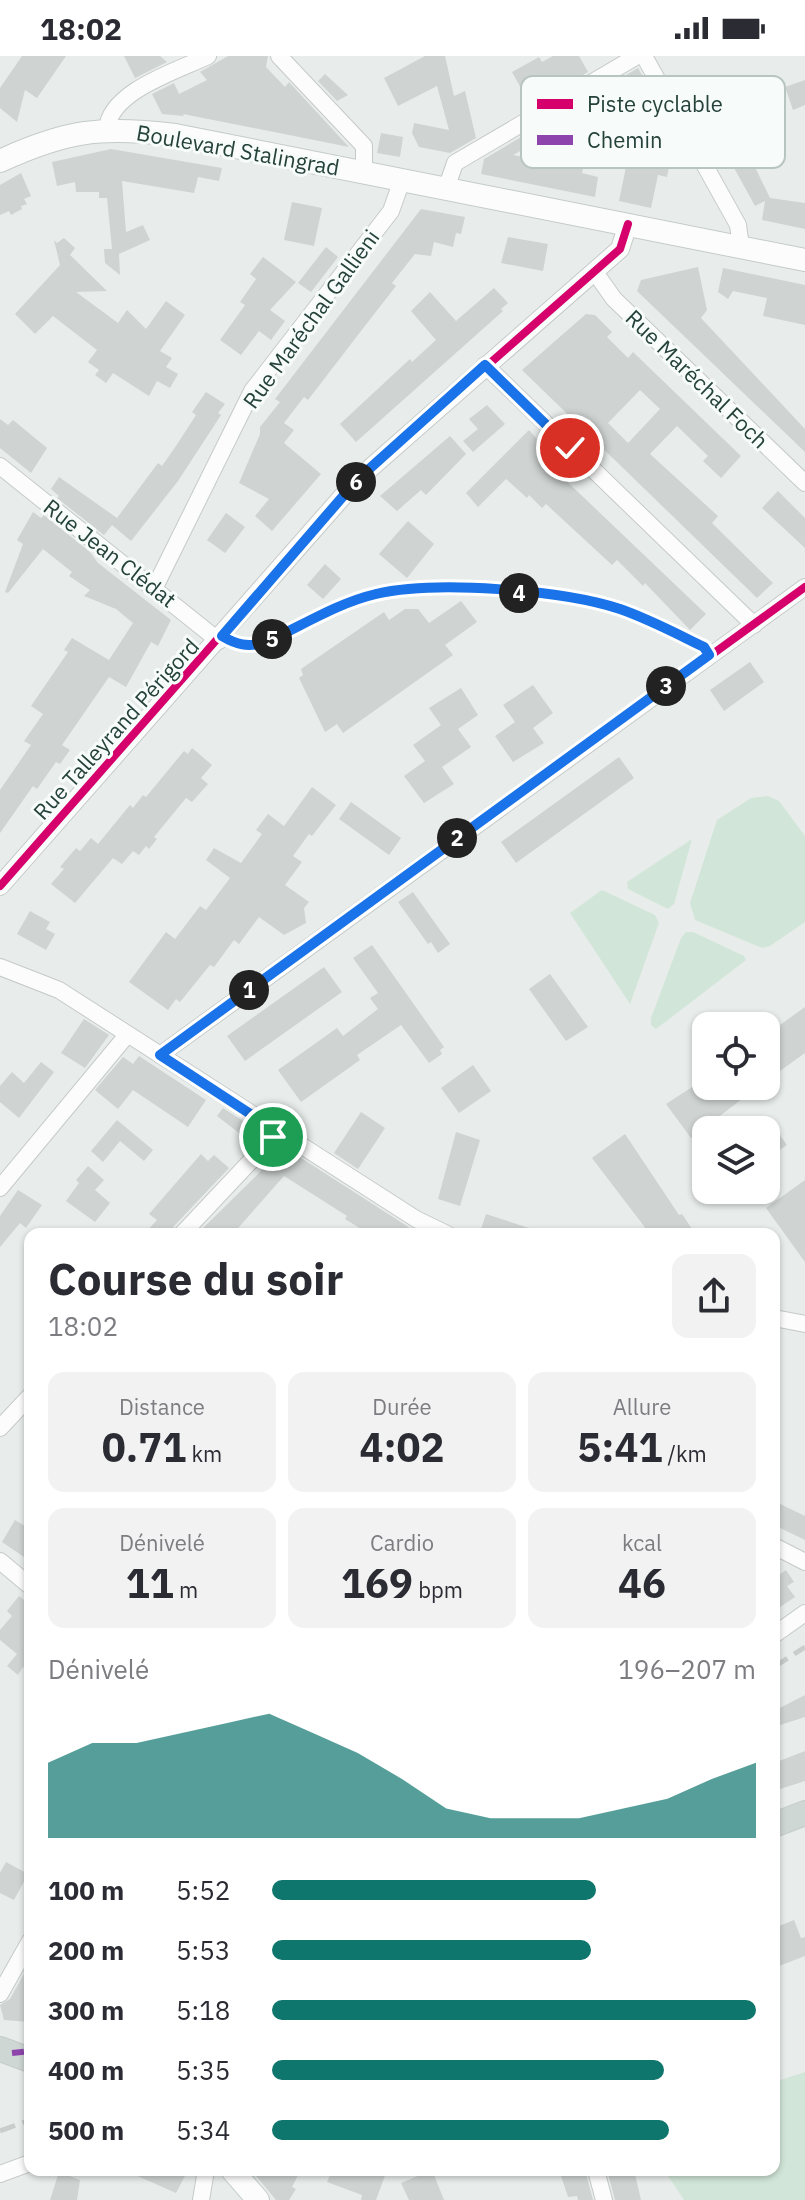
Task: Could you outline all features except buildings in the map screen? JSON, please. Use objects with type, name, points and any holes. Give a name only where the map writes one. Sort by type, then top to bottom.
[{"type":"main road","name":"Boulevard Stalingrad","points":[[0,161],[49,140],[107,129],[175,135],[805,260]]},
{"type":"main road","points":[[780,1823],[805,1813]]},
{"type":"street","points":[[107,129],[108,118],[123,98],[208,56]]},
{"type":"street","points":[[279,56],[364,146],[364,173]]},
{"type":"street","points":[[603,76],[637,56]]},
{"type":"street","points":[[644,56],[655,76]]},
{"type":"street","points":[[446,189],[455,163],[521,124]]},
{"type":"street","points":[[706,168],[738,225],[741,247]]},
{"type":"street","name":"Rue Maréchal Gallieni","points":[[155,587],[252,391],[391,211],[402,180]]},
{"type":"street","name":"Rue Talleyrand Périgord","points":[[0,886],[358,479],[620,249],[628,224]]},
{"type":"street","name":"Rue Maréchal Foch","points":[[594,271],[614,299],[805,483]]},
{"type":"street","points":[[485,365],[754,625]]},
{"type":"street","name":"Rue Jean Clédat","points":[[0,466],[220,638]]},
{"type":"street","points":[[160,1055],[805,587]]},
{"type":"street","points":[[220,638],[249,647],[374,595],[404,589],[470,588],[595,603],[618,609],[704,647],[709,655]]},
{"type":"street","points":[[0,967],[59,990],[278,1132],[435,1228]]},
{"type":"street","points":[[0,1188],[127,1035]]},
{"type":"street","points":[[188,1228],[278,1132]]},
{"type":"street","points":[[780,1319],[805,1324]]},
{"type":"street","points":[[0,1428],[24,1402]]},
{"type":"street","points":[[780,1549],[805,1562]]},
{"type":"street","points":[[0,1561],[24,1581]]},
{"type":"street","points":[[780,1631],[805,1613]]},
{"type":"street","points":[[0,1994],[24,1952]]},
{"type":"street","points":[[0,2174],[24,2165]]},
{"type":"street","points":[[201,2200],[205,2176]]},
{"type":"street","points":[[598,2176],[604,2200]]},
{"type":"green space","points":[[768,796],[779,801],[805,836],[805,922],[770,946],[762,948],[695,920],[690,903],[717,820],[751,798]]},
{"type":"green space","points":[[692,839],[674,904],[668,909],[628,889],[627,882]]},
{"type":"green space","points":[[602,890],[655,915],[659,923],[630,1004],[570,913]]},
{"type":"green space","points":[[686,932],[693,932],[744,956],[746,960],[656,1029],[651,1025],[651,1018]]},
{"type":"green space","points":[[805,2072],[805,2200],[684,2200],[668,2176],[780,2176],[780,2080]]},
{"type":"railway","points":[[780,1663],[805,1647]]},
{"type":"railway","points":[[0,2131],[24,2122]]},
{"type":"marked path","points":[[222,636],[242,644],[264,643],[333,609],[376,594],[431,588],[498,589],[565,597],[620,609],[704,647],[709,655]]},
{"type":"marked path","points":[[12,2053],[24,2052]]},
{"type":"cycle path","points":[[0,886],[358,479],[620,249],[628,224]]},
{"type":"cycle path","points":[[160,1055],[805,587]]},
{"type":"route","points":[[273,1137],[278,1132],[160,1055],[709,655],[704,647],[618,609],[595,603],[470,588],[404,589],[374,595],[249,647],[222,636],[358,479],[485,365],[570,448]]}]
